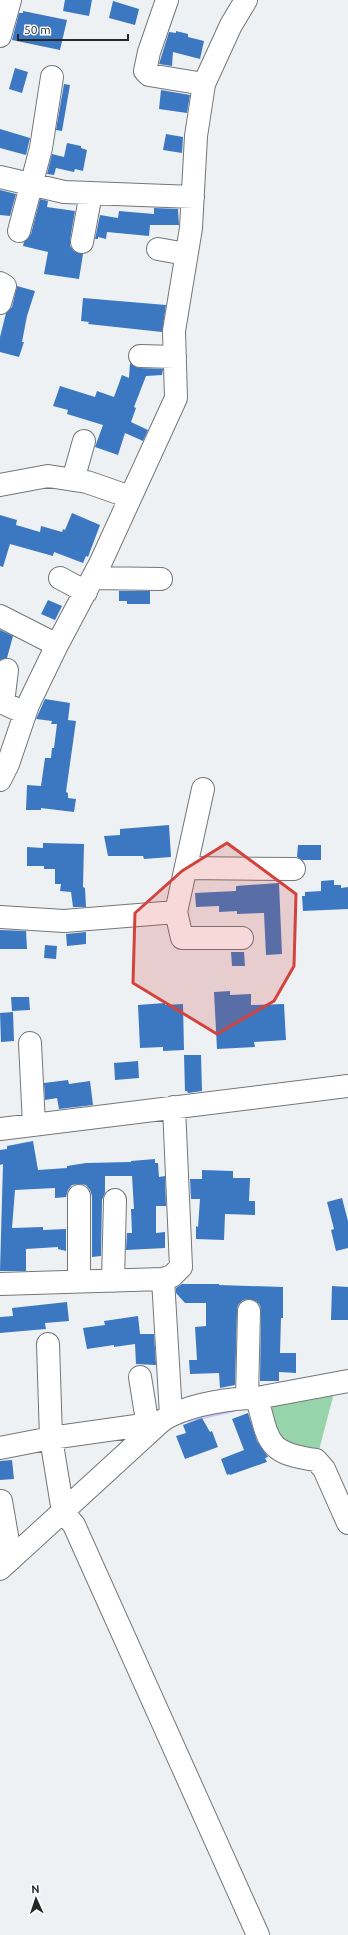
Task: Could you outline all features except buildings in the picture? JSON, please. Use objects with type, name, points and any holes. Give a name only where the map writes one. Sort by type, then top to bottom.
[{"type":"street","points":[[0,36],[10,0]]},
{"type":"street","points":[[167,0],[149,52],[145,71],[149,75],[204,84]]},
{"type":"street","points":[[0,780],[8,764],[23,718],[57,645],[89,585],[156,444],[176,398],[174,331],[191,228],[194,197],[196,136],[204,84],[231,25],[246,0]]},
{"type":"street","points":[[19,231],[41,148],[52,77]]},
{"type":"street","points":[[0,177],[64,192],[194,197]]},
{"type":"street","points":[[82,242],[91,193]]},
{"type":"street","points":[[158,249],[186,254]]},
{"type":"street","points":[[0,284],[5,286],[0,303]]},
{"type":"street","points":[[140,356],[175,357]]},
{"type":"street","points":[[73,480],[84,440]]},
{"type":"street","points":[[0,485],[48,476],[87,482],[130,497]]},
{"type":"street","points":[[60,578],[89,585],[161,579]]},
{"type":"street","points":[[0,616],[57,645]]},
{"type":"street","points":[[6,670],[3,703],[23,718]]},
{"type":"street","points":[[0,712],[23,718]]},
{"type":"street","points":[[203,789],[176,912],[182,938],[242,938]]},
{"type":"street","points":[[186,868],[294,869]]},
{"type":"street","points":[[0,917],[64,921],[176,912]]},
{"type":"street","points":[[30,1043],[34,1125]]},
{"type":"street","points":[[0,1130],[348,1086]]},
{"type":"street","points":[[0,1284],[163,1279],[172,1276],[181,1267],[174,1107]]},
{"type":"street","points":[[79,1196],[79,1281]]},
{"type":"street","points":[[114,1281],[115,1200]]},
{"type":"street","points":[[5,1564],[158,1423],[163,1279]]},
{"type":"street","points":[[249,1311],[252,1398],[268,1439],[275,1446],[295,1457],[316,1460],[324,1470],[348,1523]]},
{"type":"street","points":[[48,1344],[51,1438],[63,1512],[74,1525],[258,1935]]},
{"type":"street","points":[[140,1377],[158,1423]]},
{"type":"street","points":[[0,1448],[51,1438],[158,1423],[194,1407],[348,1381]]},
{"type":"street","points":[[1,1501],[5,1564]]},
{"type":"highlighted area","points":[[227,843],[296,894],[294,966],[274,1001],[217,1034],[133,983],[135,913],[182,871]]},
{"type":"green space","points":[[334,1393],[318,1454],[275,1441],[266,1405]]},
{"type":"waterway","points":[[188,1420],[233,1410]]}]
